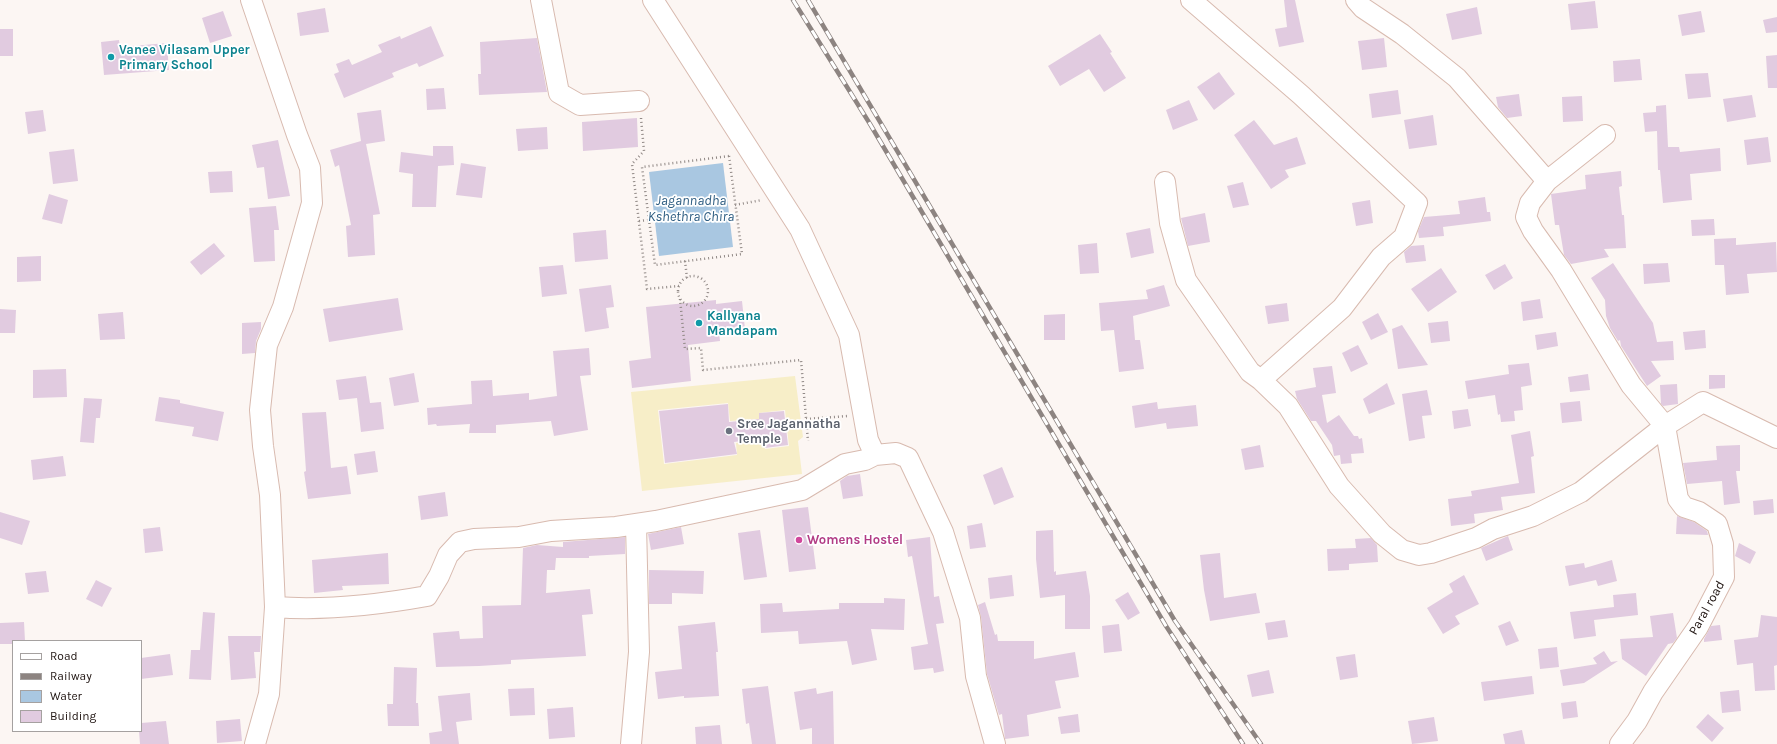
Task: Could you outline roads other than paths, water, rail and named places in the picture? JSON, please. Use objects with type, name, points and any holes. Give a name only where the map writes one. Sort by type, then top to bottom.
[{"type":"street","points":[[251,0],[297,135],[310,168],[312,203],[283,307],[267,345],[260,410],[263,446],[270,495],[275,607],[269,694],[255,744]]},
{"type":"street","points":[[541,0],[559,93],[580,105],[639,101]]},
{"type":"street","points":[[653,0],[800,229],[849,335],[868,440],[875,455]]},
{"type":"street","points":[[1191,0],[1301,95],[1417,203],[1404,237],[1381,257],[1342,308],[1262,380]]},
{"type":"street","points":[[1356,0],[1363,8],[1402,34],[1456,78],[1548,180]]},
{"type":"street","points":[[1605,135],[1548,180],[1530,203],[1526,217],[1533,231],[1561,270],[1631,385],[1665,426]]},
{"type":"street","points":[[1165,182],[1170,222],[1186,280],[1250,372],[1262,380],[1288,406],[1339,486],[1382,534],[1402,550],[1418,555],[1431,553],[1476,538],[1493,529],[1533,516],[1581,492],[1665,426],[1703,402],[1777,438]]},
{"type":"street","name":"Paral road","points":[[1620,744],[1637,721],[1653,692],[1698,627],[1724,577],[1723,544],[1717,524],[1699,512],[1684,507],[1678,499],[1665,426]]},
{"type":"street","points":[[275,607],[307,610],[323,609],[377,605],[427,596],[439,576],[448,555],[460,542],[474,539],[519,537],[550,531],[616,527],[636,524],[802,490],[844,464],[865,460],[875,455],[896,453],[908,458],[943,532],[970,618],[976,676],[994,744]]},
{"type":"street","points":[[632,744],[640,652],[636,524]]},
{"type":"water","name":"Jagannadha Kshethra Chira","points":[[723,163],[733,247],[659,256],[649,172]]},
{"type":"railway","points":[[793,0],[870,124],[1166,626],[1243,744]]},
{"type":"railway","points":[[808,0],[1175,621],[1261,744]]},
{"type":"place","name":"Vanee Vilasam Upper Primary School","points":[[111,57]]},
{"type":"place","name":"Kallyana Mandapam","points":[[699,323]]},
{"type":"place","name":"Sree Jagannatha Temple","points":[[729,431]]},
{"type":"place","name":"Womens Hostel","points":[[799,540]]}]
